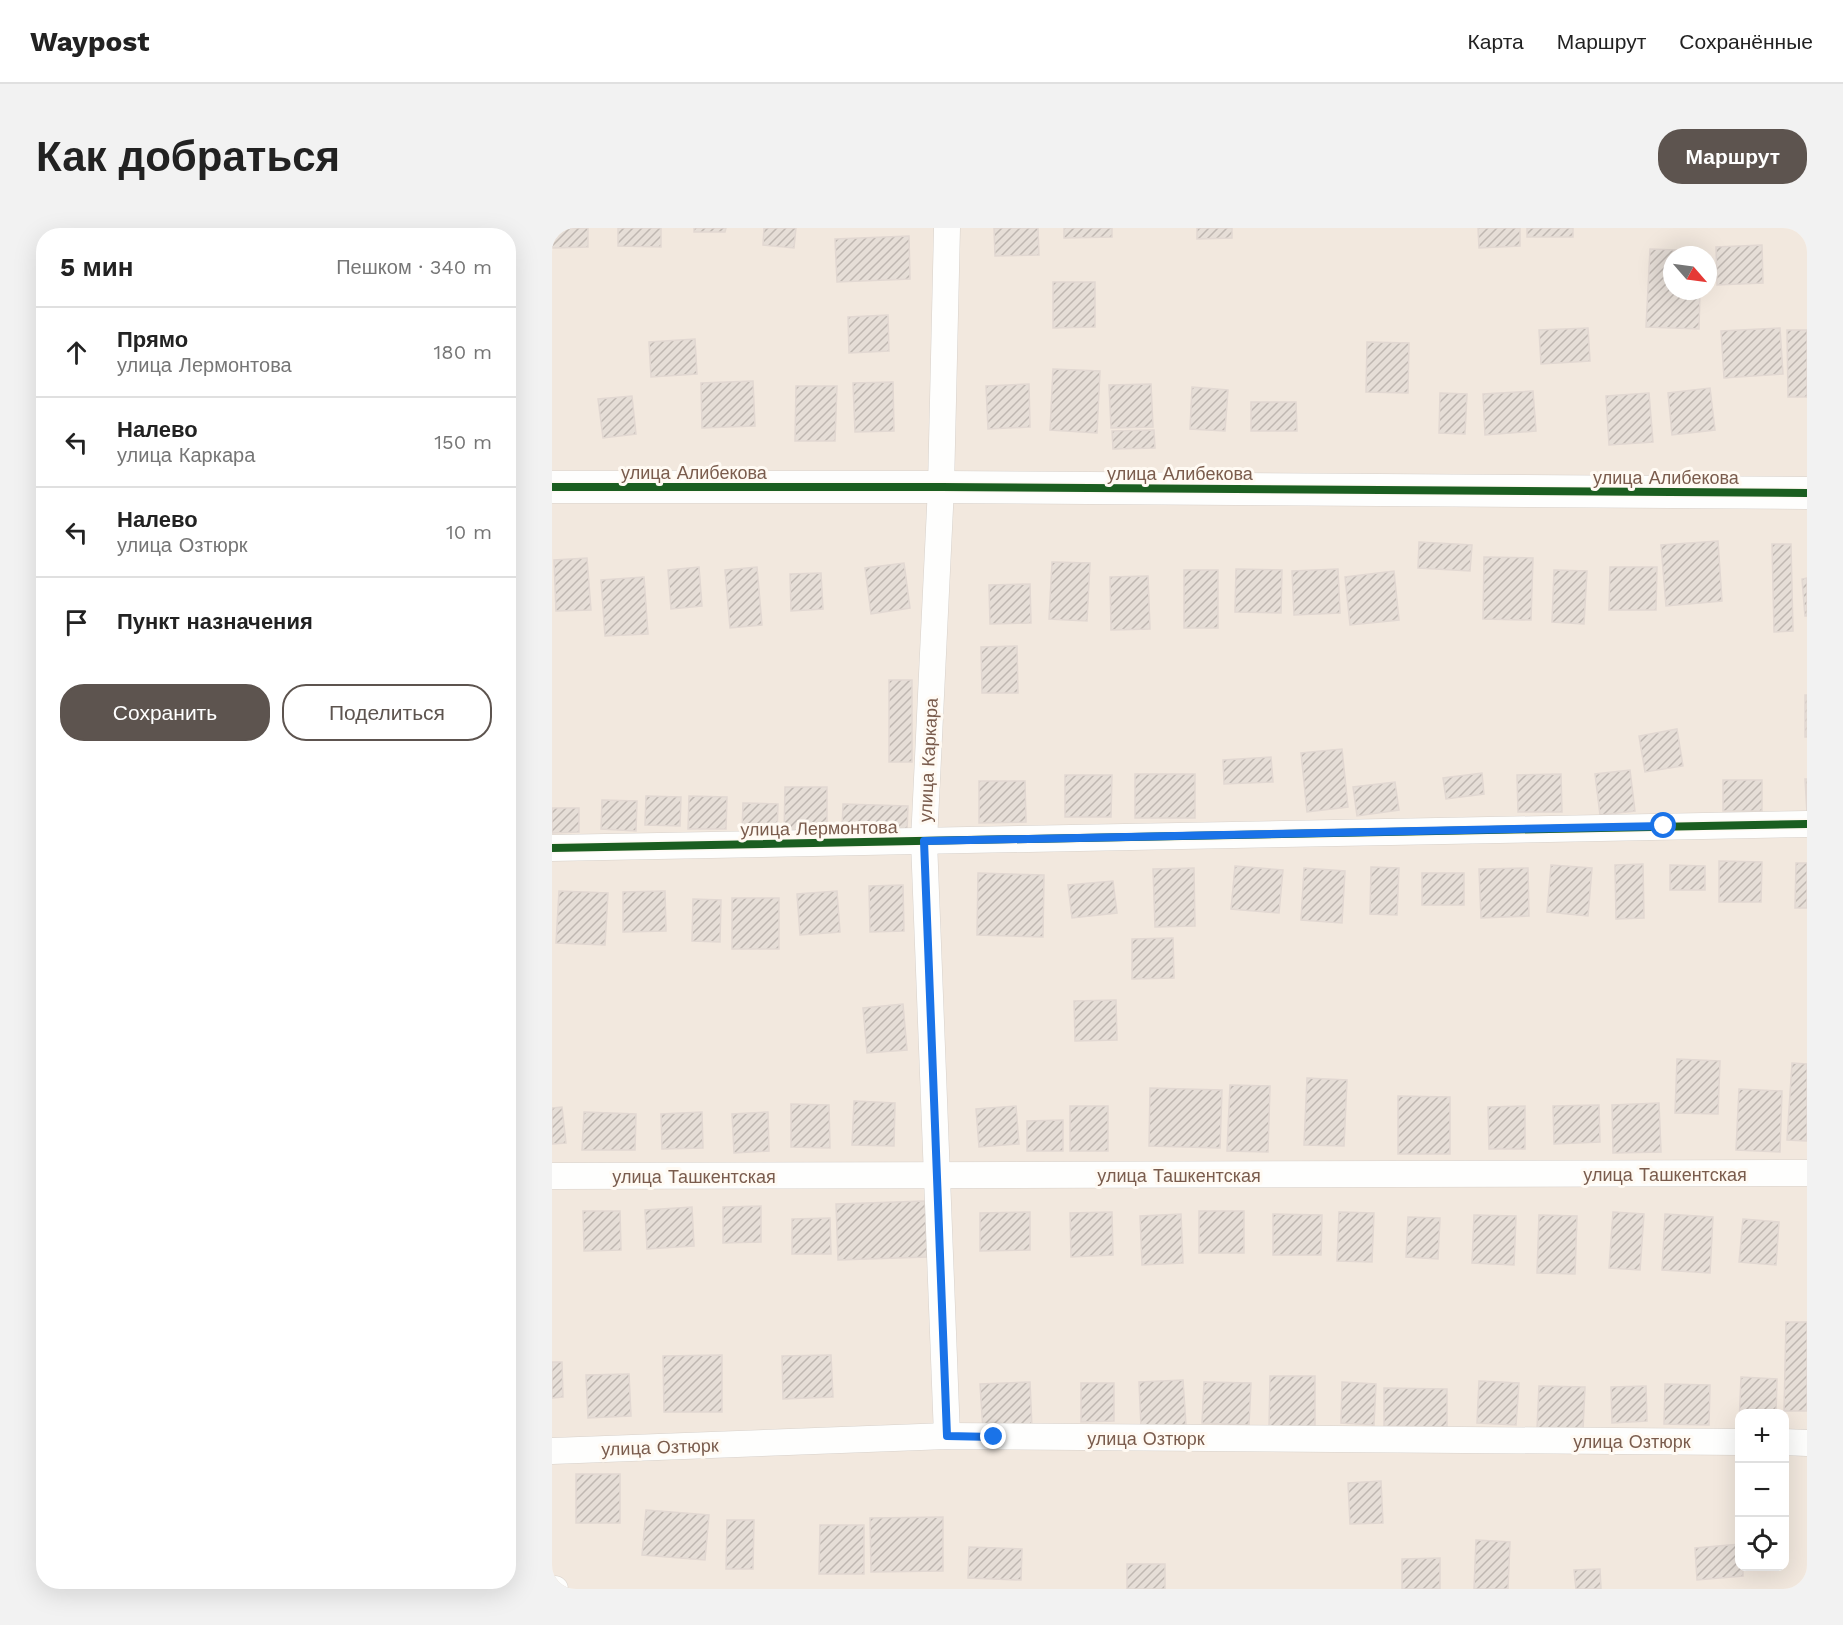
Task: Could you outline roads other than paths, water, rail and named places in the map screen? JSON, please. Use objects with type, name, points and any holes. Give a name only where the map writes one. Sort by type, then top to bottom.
[{"type":"street","name":"улица Каркара","points":[[947,228],[941,487],[924,841],[947,1436]]},
{"type":"street","name":"улица Алибекова","points":[[552,487],[941,487],[1807,493]]},
{"type":"street","name":"улица Лермонтова","points":[[552,848],[1807,824]]},
{"type":"street","name":"улица Ташкентская","points":[[552,1176],[1807,1173]]},
{"type":"street","name":"улица Озтюрк","points":[[552,1451],[947,1436],[1735,1442]]},
{"type":"street","points":[[1789,1442],[1807,1443]]}]
